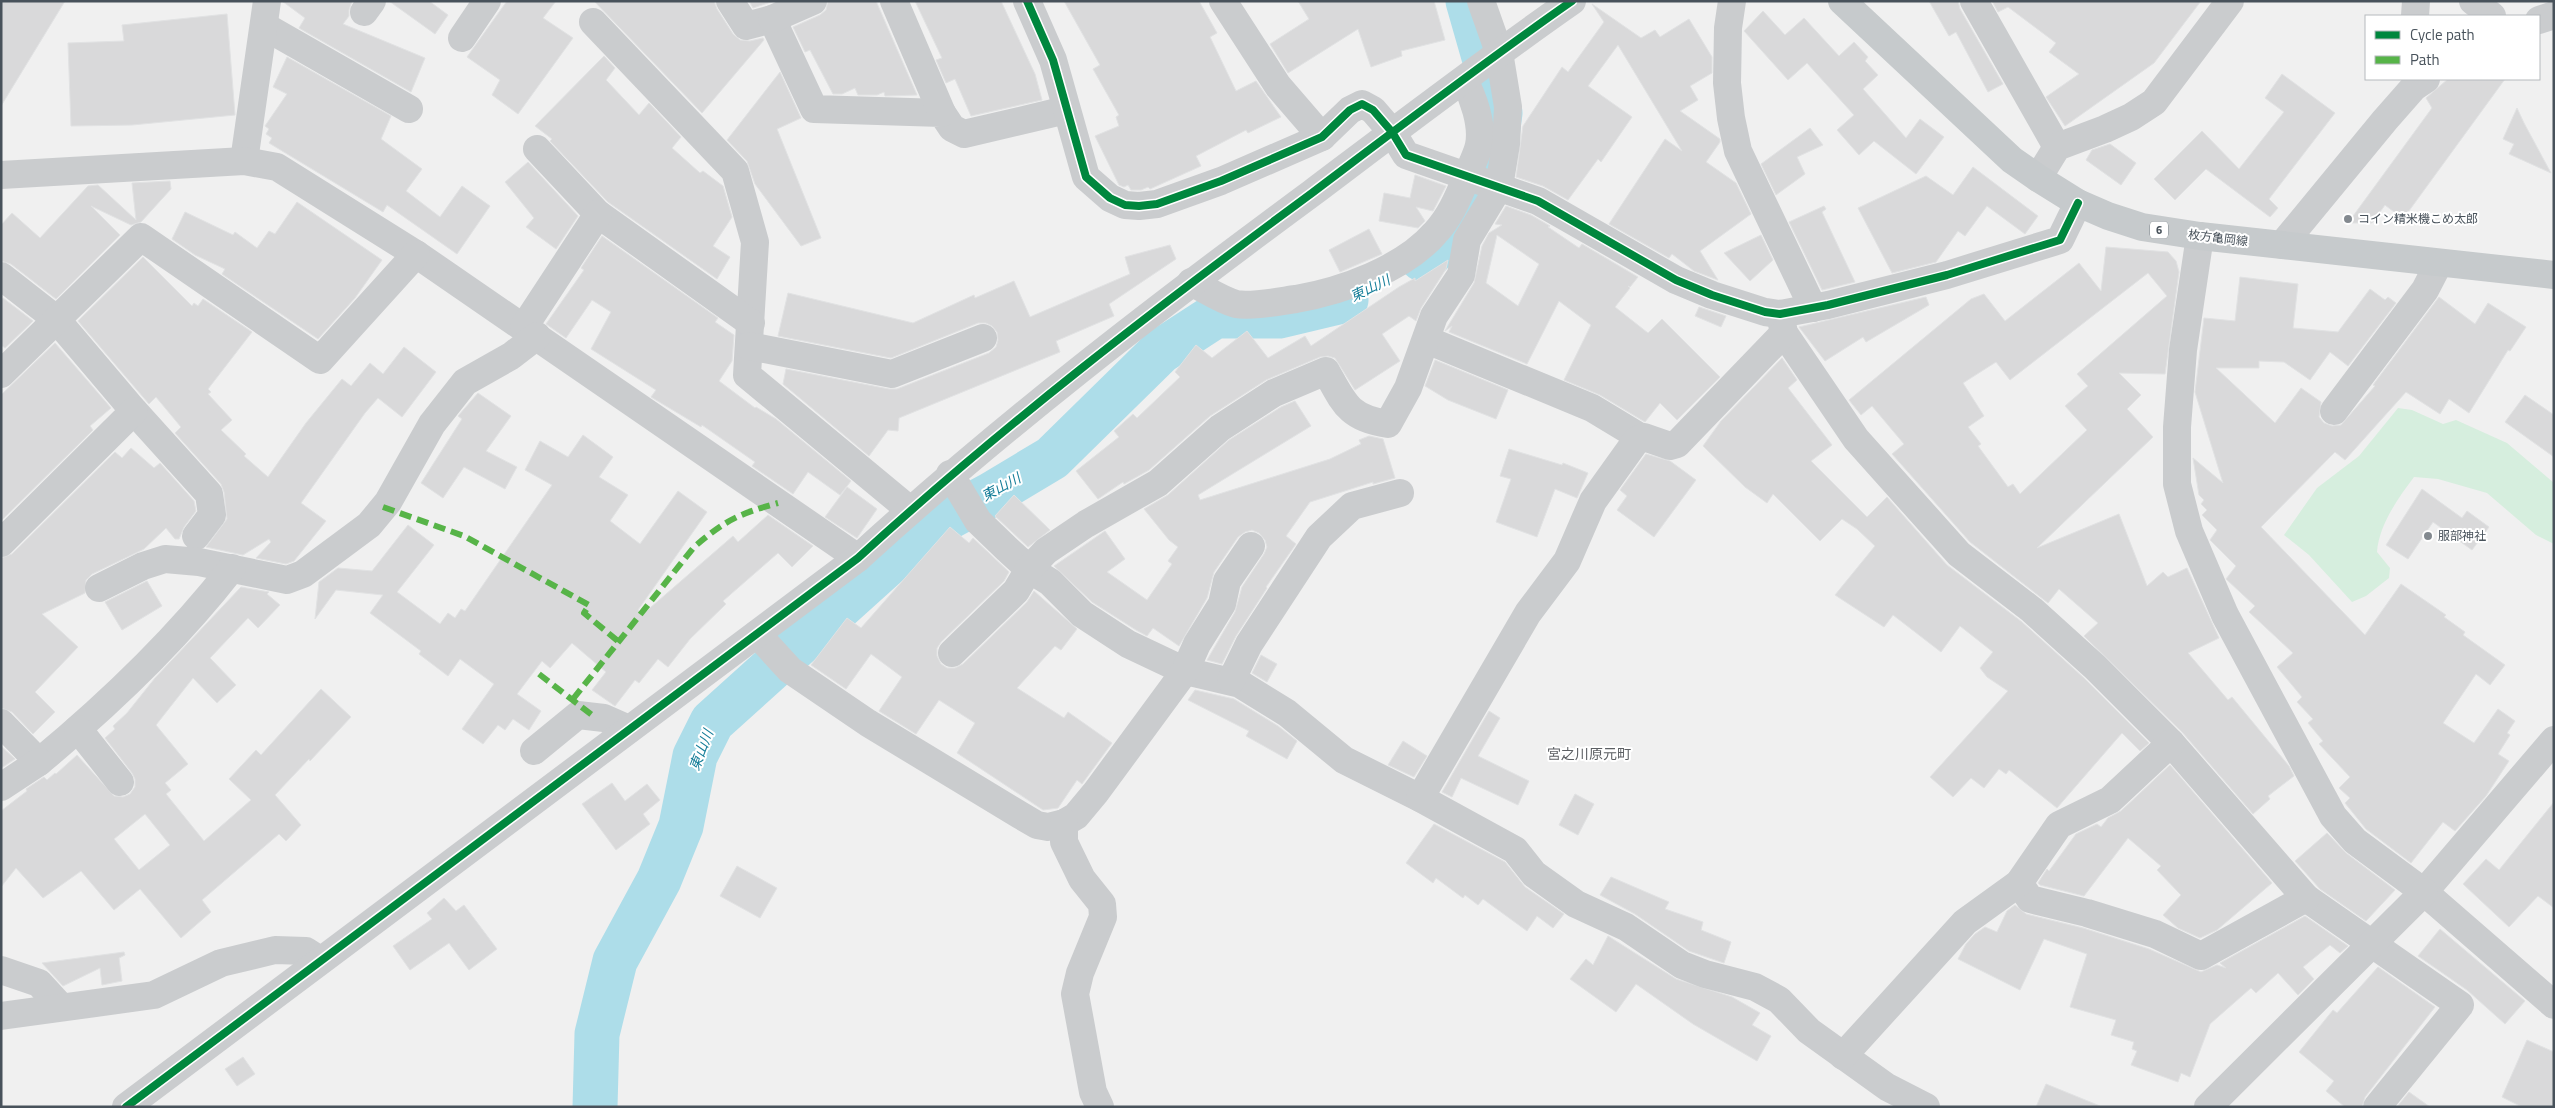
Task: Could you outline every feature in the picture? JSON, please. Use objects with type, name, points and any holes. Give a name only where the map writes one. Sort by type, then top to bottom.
[{"type":"main road","name":"枚方亀岡線","points":[[1842,1],[2012,160],[2078,203],[2108,216],[2142,227],[2200,236],[2554,275]]},
{"type":"street","points":[[462,38],[487,1]]},
{"type":"street","points":[[730,1],[746,26],[772,19],[813,1]]},
{"type":"street","points":[[894,1],[942,113],[952,128],[964,134],[1066,110]]},
{"type":"street","points":[[1027,1],[1053,60],[1086,177],[1110,198],[1125,205],[1139,206],[1185,196],[1322,137],[1350,110],[1362,104],[1373,110],[1392,132],[1406,154],[1538,201],[1676,280],[1782,324],[1856,439],[1959,554],[2032,610],[2095,667],[2171,743],[2306,898],[2460,1005],[2377,1107]]},
{"type":"street","points":[[1222,1],[1278,86],[1322,137]]},
{"type":"street","points":[[952,653],[1016,591],[1029,569],[1046,551],[1086,524],[1158,483],[1220,428],[1274,394],[1326,371],[1352,413],[1368,421],[1388,424],[1408,388],[1427,340],[1434,316],[1461,275],[1467,240],[1483,181],[1506,144],[1508,107],[1498,52],[1481,1]]},
{"type":"street","points":[[126,1107],[629,729],[773,652],[858,558],[910,510],[962,494],[1191,282],[1498,52],[1572,1]]},
{"type":"street","points":[[1732,1],[1728,28],[1727,83],[1731,118],[1738,151],[1813,308]]},
{"type":"street","points":[[1974,1],[2057,147]]},
{"type":"street","points":[[2038,178],[2057,147],[2114,125],[2154,102],[2230,1]]},
{"type":"street","points":[[2415,15],[2416,1]]},
{"type":"street","points":[[2473,1],[2491,15]]},
{"type":"street","points":[[244,161],[266,14],[409,109]]},
{"type":"street","points":[[2540,20],[2554,14]]},
{"type":"street","points":[[772,19],[814,109],[942,113]]},
{"type":"street","points":[[593,22],[735,171],[754,242],[747,375],[910,510]]},
{"type":"street","points":[[1469,75],[1479,126],[1483,181]]},
{"type":"street","points":[[2282,245],[2418,82]]},
{"type":"street","points":[[537,149],[598,214],[750,335],[892,374],[983,338]]},
{"type":"street","points":[[1,176],[244,161],[277,168],[416,254],[858,558]]},
{"type":"street","points":[[1191,282],[1236,304],[1278,302],[1324,294],[1350,286],[1407,256],[1434,235],[1458,200],[1483,181]]},
{"type":"street","points":[[1427,340],[1592,408],[1640,437],[1670,446],[1678,444],[1782,324],[1813,308],[1947,275],[2060,240],[2078,203]]},
{"type":"street","points":[[98,588],[143,566],[165,559],[232,568],[287,580],[303,574],[369,525],[388,502],[432,424],[465,382],[511,356],[530,331],[598,214]]},
{"type":"street","points":[[1,374],[141,236],[320,360],[416,254]]},
{"type":"street","points":[[2200,236],[2182,350],[2177,427],[2177,484],[2189,532],[2226,615],[2333,816],[2354,841],[2424,892],[2554,1005]]},
{"type":"street","points":[[2334,411],[2425,290],[2439,263]]},
{"type":"street","points":[[1,276],[56,319],[134,412],[209,494],[212,515],[196,536]]},
{"type":"street","points":[[1,544],[134,412]]},
{"type":"street","points":[[1420,798],[1528,613],[1567,561],[1593,501],[1640,437]]},
{"type":"street","points":[[1231,681],[1249,644],[1319,537],[1352,506],[1400,493]]},
{"type":"street","points":[[962,494],[1029,569],[1050,582],[1082,614],[1128,644],[1185,670],[1240,684],[1287,713],[1344,760],[1420,798],[1515,850],[1534,874],[1576,904],[1626,927],[1682,965],[1705,974],[1755,988],[1779,1000],[1809,1031],[1843,1056],[1887,1087],[1926,1107]]},
{"type":"street","points":[[773,652],[868,723],[1025,819],[1037,825],[1048,827],[1064,823],[1076,816],[1096,792],[1185,670],[1197,644],[1222,604],[1227,581],[1251,546]]},
{"type":"street","points":[[1,787],[39,762],[78,729],[155,656],[232,568]]},
{"type":"street","points":[[534,751],[578,715],[604,718],[629,729]]},
{"type":"street","points":[[1,723],[39,762]]},
{"type":"street","points":[[78,729],[120,782]]},
{"type":"street","points":[[2208,1107],[2374,944],[2424,892],[2554,740]]},
{"type":"street","points":[[1843,1056],[1965,922],[2019,883],[2059,825],[2110,800],[2171,743]]},
{"type":"street","points":[[1064,823],[1064,842],[1082,879],[1102,904],[1103,917],[1080,973],[1075,994],[1093,1092],[1100,1107]]},
{"type":"street","points":[[2019,883],[2030,899],[2087,913],[2155,934],[2201,956],[2306,898]]},
{"type":"street","points":[[1,1016],[154,995],[221,963],[275,950],[306,951],[320,960]]},
{"type":"street","points":[[1,970],[39,983],[61,1008]]},
{"type":"green space","points":[[2398,408],[2412,410],[2443,424],[2456,420],[2507,443],[2554,483],[2554,544],[2536,535],[2487,493],[2438,479],[2414,477],[2390,512],[2381,532],[2377,552],[2390,568],[2389,578],[2366,596],[2352,602],[2309,555],[2284,535],[2317,488],[2359,456]]},
{"type":"building","points":[[1,1],[65,1],[1,106]]},
{"type":"building","points":[[282,1],[352,1],[349,16],[343,24],[425,58],[411,92],[299,28],[305,18]]},
{"type":"building","points":[[389,1],[429,1],[448,15],[435,34]]},
{"type":"building","points":[[507,1],[556,1],[543,18],[573,38],[518,114],[492,95],[500,80],[467,57]]},
{"type":"building","points":[[594,1],[714,1],[733,34],[740,40],[750,41],[763,38],[764,40],[702,113]]},
{"type":"building","points":[[749,1],[774,1],[753,8]]},
{"type":"building","points":[[828,1],[876,1],[917,95],[885,96],[884,92],[877,95],[858,95],[855,88],[842,94],[833,94],[810,50],[805,52],[793,27],[820,15],[826,10]]},
{"type":"building","points":[[915,1],[1001,1],[1035,74],[1042,100],[971,116],[955,79],[946,83],[936,60],[942,58]]},
{"type":"building","points":[[1064,1],[1199,1],[1217,33],[1210,37],[1236,91],[1256,81],[1281,117],[1248,133],[1246,130],[1196,156],[1201,166],[1150,189],[1148,187],[1141,190],[1131,190],[1128,185],[1124,187],[1119,185],[1095,136],[1119,126],[1116,117],[1119,115],[1093,69],[1100,65]]},
{"type":"building","points":[[1298,1],[1434,1],[1445,40],[1401,51],[1402,56],[1371,67],[1358,29],[1288,73],[1270,44],[1309,19]]},
{"type":"building","points":[[1929,1],[1958,1],[1960,9],[2003,84],[1988,92],[1956,32],[1949,36]]},
{"type":"building","points":[[1992,1],[2201,1],[2154,63],[2065,126],[2046,97],[2079,74],[2049,52],[2056,43],[2008,7],[1998,12]]},
{"type":"building","points":[[1592,4],[1641,38],[1655,30],[1660,37],[1689,19],[1712,57],[1712,73],[1690,86],[1698,100],[1680,111],[1720,139],[1720,142],[1706,162],[1736,183],[1751,214],[1700,251],[1718,280],[1694,271],[1672,254],[1669,258],[1609,224],[1665,139],[1682,151],[1618,45],[1588,86],[1632,117],[1601,162],[1598,159],[1568,200],[1543,186],[1516,177],[1523,126],[1562,67],[1568,72],[1604,22]]},
{"type":"building","points":[[1763,11],[1785,35],[1804,18],[1839,56],[1854,42],[1868,57],[1865,61],[1878,75],[1863,89],[1906,138],[1920,119],[1944,137],[1916,174],[1874,141],[1859,155],[1837,130],[1854,115],[1807,63],[1788,80],[1744,31]]},
{"type":"building","points":[[227,14],[235,115],[132,125],[71,126],[68,43],[124,41],[122,25]]},
{"type":"building","points":[[604,56],[615,68],[606,80],[639,115],[649,103],[681,137],[672,148],[700,173],[703,171],[723,186],[732,217],[713,246],[730,257],[717,279],[608,202],[550,141],[552,139],[535,126]]},
{"type":"building","points":[[287,57],[391,116],[381,139],[422,169],[406,191],[440,217],[462,186],[490,206],[457,254],[387,205],[383,212],[269,143],[272,138],[266,134],[269,129],[265,126],[287,94],[273,87]]},
{"type":"building","points":[[780,72],[801,118],[777,129],[821,238],[801,246],[755,184],[747,161],[727,140]]},
{"type":"building","points":[[2282,74],[2335,113],[2269,199],[2278,208],[2270,217],[2206,169],[2175,200],[2154,179],[2202,131],[2239,169],[2284,112],[2265,98]]},
{"type":"building","points":[[2447,80],[2504,80],[2403,219],[2385,205],[2372,223],[2348,223],[2432,108],[2426,98]]},
{"type":"building","points":[[2517,108],[2551,173],[2509,154],[2514,144],[2503,139]]},
{"type":"building","points":[[1810,128],[1823,145],[1797,157],[1805,174],[1776,195],[1761,164]]},
{"type":"building","points":[[2110,144],[2136,163],[2121,185],[2086,160],[2092,150]]},
{"type":"building","points":[[528,162],[578,216],[556,249],[526,227],[534,218],[505,182]]},
{"type":"building","points":[[1973,167],[2038,216],[2025,234],[1987,206],[1965,236],[1958,231],[1936,262],[1892,273],[1858,208],[1926,176],[1953,195]]},
{"type":"building","points":[[1415,175],[1446,186],[1433,211],[1416,207],[1425,221],[1418,228],[1379,221],[1384,193],[1410,198]]},
{"type":"building","points":[[170,181],[171,189],[141,222],[131,225],[91,206],[120,235],[56,299],[11,264],[1,261],[1,225],[12,213],[40,238],[88,186],[98,185],[136,220],[132,183]]},
{"type":"building","points":[[297,202],[382,260],[355,298],[318,339],[222,274],[225,269],[195,255],[172,239],[185,212],[233,235],[235,232],[257,248],[269,231],[275,234]]},
{"type":"building","points":[[1506,206],[1531,215],[1550,226],[1548,227],[1579,248],[1582,244],[1638,277],[1630,287],[1628,286],[1630,288],[1615,307],[1648,333],[1662,319],[1720,377],[1677,420],[1660,403],[1645,422],[1600,395],[1564,380],[1591,325],[1559,301],[1527,364],[1449,332],[1452,326],[1445,331],[1474,283],[1482,246],[1489,233],[1502,225],[1495,224]],"holes":[[[1497,235],[1539,264],[1518,306],[1486,283]]]},
{"type":"building","points":[[1824,206],[1826,209],[1822,212],[1855,282],[1822,290],[1789,222]]},
{"type":"building","points":[[1369,229],[1382,254],[1340,272],[1329,250]]},
{"type":"building","points":[[1761,235],[1773,260],[1750,281],[1724,253]]},
{"type":"building","points":[[602,236],[718,318],[715,322],[734,335],[732,361],[719,381],[755,408],[776,419],[851,481],[840,495],[808,472],[793,494],[752,466],[755,462],[702,425],[701,427],[651,397],[656,390],[591,349],[611,312],[592,300],[566,338],[546,324],[584,270],[581,268]]},
{"type":"building","points":[[1170,245],[1176,259],[1109,304],[1114,316],[1056,341],[1060,352],[899,418],[898,431],[888,430],[869,456],[783,384],[786,369],[897,389],[989,353],[996,347],[998,340],[997,332],[992,326],[986,323],[978,323],[891,358],[778,336],[788,293],[913,323],[974,295],[975,298],[1014,281],[1030,317],[1130,274],[1125,257]]},
{"type":"building","points":[[2106,247],[2168,252],[2176,261],[2179,272],[2165,374],[2119,373],[2141,395],[2127,409],[2153,437],[2037,548],[2119,514],[2147,586],[2163,572],[2168,577],[2187,568],[2219,638],[2188,653],[2228,700],[2232,697],[2289,766],[2294,776],[2268,796],[2270,799],[2253,814],[2182,732],[2084,636],[2098,623],[2059,589],[2048,603],[1970,542],[1892,454],[1904,444],[1872,406],[1861,415],[1849,400],[1971,299],[1984,294],[2005,321],[2079,263],[2101,291]],"holes":[[[2148,273],[2167,296],[2077,374],[2088,386],[2065,406],[2087,430],[2020,494],[2013,484],[2008,487],[1978,446],[1981,444],[1968,427],[1984,416],[1963,383],[1996,362],[2010,380]]]},
{"type":"building","points":[[143,257],[192,306],[194,303],[198,306],[203,299],[252,332],[208,389],[211,392],[208,394],[232,420],[221,430],[246,454],[244,456],[268,477],[306,423],[342,379],[351,386],[370,363],[383,374],[404,347],[436,372],[402,417],[378,398],[365,413],[301,503],[326,521],[294,561],[286,564],[256,558],[271,542],[269,539],[243,555],[206,547],[227,519],[224,492],[221,484],[175,433],[181,427],[156,397],[149,404],[78,321]]},
{"type":"building","points":[[1448,260],[1446,269],[1421,308],[1416,321],[1409,316],[1382,334],[1400,361],[1355,390],[1335,358],[1328,356],[1320,357],[1266,380],[1210,416],[1149,470],[1124,484],[1123,482],[1098,499],[1076,471],[1119,437],[1114,431],[1133,414],[1137,418],[1180,377],[1175,372],[1196,345],[1212,358],[1247,331],[1268,358],[1305,336],[1311,346],[1399,287],[1415,278],[1415,281]]},
{"type":"building","points":[[2240,277],[2298,284],[2293,328],[2338,332],[2370,289],[2385,300],[2388,297],[2396,303],[2348,366],[2330,352],[2310,380],[2284,362],[2259,361],[2259,368],[2216,368],[2275,423],[2301,388],[2321,402],[2319,417],[2324,423],[2332,426],[2341,425],[2375,386],[2373,385],[2439,297],[2475,324],[2488,303],[2526,327],[2510,351],[2508,350],[2469,413],[2449,399],[2440,414],[2406,392],[2345,460],[2335,452],[2261,527],[2365,635],[2401,584],[2446,615],[2444,617],[2465,632],[2463,635],[2505,665],[2490,685],[2476,674],[2443,723],[2474,743],[2498,709],[2515,721],[2507,733],[2510,735],[2498,754],[2509,761],[2486,796],[2455,831],[2443,822],[2411,863],[2366,829],[2345,803],[2350,798],[2339,788],[2350,777],[2319,744],[2323,741],[2308,723],[2313,719],[2297,702],[2302,697],[2277,667],[2293,653],[2249,612],[2255,606],[2226,579],[2236,566],[2210,540],[2217,530],[2202,515],[2207,510],[2201,504],[2204,500],[2199,495],[2193,458],[2223,483],[2195,392],[2204,318],[2235,321]]},
{"type":"building","points":[[1926,297],[1929,305],[1866,342],[1863,337],[1825,361],[1799,327]]},
{"type":"building","points":[[3,298],[33,321],[5,348],[1,345],[1,300]]},
{"type":"building","points":[[1699,307],[1726,316],[1721,327],[1695,316]]},
{"type":"building","points":[[55,343],[111,408],[90,426],[93,430],[1,521],[1,395]]},
{"type":"building","points":[[1782,358],[1797,380],[1788,388],[1832,445],[1811,461],[1867,517],[1887,497],[1947,565],[2022,622],[2084,678],[2149,743],[2140,751],[2122,733],[2057,808],[2009,770],[2006,774],[1999,769],[1984,788],[1971,778],[1953,797],[1930,777],[2008,691],[1987,677],[1980,668],[1993,652],[1960,626],[1941,652],[1893,615],[1884,627],[1835,595],[1875,546],[1857,529],[1842,519],[1820,541],[1773,494],[1767,503],[1745,487],[1703,446],[1721,421]]},
{"type":"building","points":[[1435,360],[1508,390],[1496,419],[1448,400],[1425,386]]},
{"type":"building","points":[[478,393],[511,416],[486,451],[517,467],[505,489],[464,467],[443,498],[421,483],[462,419],[458,416]]},
{"type":"building","points":[[2525,395],[2554,415],[2554,457],[2505,422]]},
{"type":"building","points":[[1295,401],[1311,426],[1198,495],[1200,500],[1330,459],[1361,444],[1359,440],[1369,436],[1383,439],[1395,478],[1373,484],[1373,482],[1310,502],[1286,536],[1296,544],[1266,587],[1236,636],[1222,664],[1207,660],[1235,612],[1242,587],[1267,547],[1265,540],[1259,533],[1252,530],[1238,537],[1214,572],[1207,598],[1179,646],[1153,628],[1147,636],[1092,602],[1054,566],[1105,531],[1125,559],[1107,572],[1147,600],[1172,564],[1168,561],[1178,547],[1169,540],[1144,509],[1168,495],[1229,440],[1281,407]]},
{"type":"building","points":[[583,435],[613,457],[599,477],[628,495],[610,521],[640,544],[678,491],[707,512],[638,610],[643,614],[733,536],[738,542],[768,515],[813,546],[792,567],[778,553],[723,601],[726,604],[690,639],[668,667],[658,659],[639,683],[635,680],[615,706],[592,690],[606,672],[572,643],[550,668],[542,661],[517,694],[541,711],[529,730],[513,719],[505,730],[498,725],[483,744],[462,729],[494,684],[460,659],[448,676],[419,654],[421,651],[370,613],[383,595],[336,590],[315,619],[319,582],[338,568],[372,571],[408,525],[434,545],[397,592],[440,624],[448,613],[455,618],[461,609],[465,611],[552,485],[525,470],[540,441],[568,457]]},
{"type":"building","points":[[131,448],[154,468],[160,463],[194,501],[196,511],[184,527],[179,539],[175,539],[166,528],[144,549],[92,574],[86,580],[85,593],[42,614],[78,647],[35,692],[55,712],[33,734],[12,712],[1,708],[1,558],[12,554],[115,452],[122,458]]},
{"type":"building","points":[[1509,449],[1562,465],[1563,463],[1588,473],[1577,498],[1555,489],[1537,537],[1496,522],[1511,479],[1500,476]]},
{"type":"building","points":[[1646,454],[1670,461],[1696,480],[1654,537],[1617,510],[1627,496],[1620,490]]},
{"type":"building","points":[[847,487],[877,509],[857,538],[825,517]]},
{"type":"building","points":[[2422,489],[2462,518],[2467,511],[2489,527],[2472,550],[2433,522],[2408,559],[2386,545]]},
{"type":"building","points":[[1014,495],[1050,530],[1028,547],[995,516]]},
{"type":"building","points":[[950,527],[969,543],[973,538],[1009,572],[1004,581],[941,642],[937,648],[937,656],[941,664],[947,668],[955,668],[963,664],[1027,602],[1034,591],[1077,629],[1061,650],[1055,646],[1017,688],[1064,718],[1068,712],[1112,743],[1082,784],[1077,780],[1058,808],[1043,810],[957,753],[975,723],[939,700],[916,734],[879,711],[902,677],[871,654],[846,689],[811,665],[847,618],[861,628]]},
{"type":"building","points":[[147,581],[162,606],[122,630],[105,602]]},
{"type":"building","points":[[241,587],[269,592],[267,594],[280,605],[258,628],[248,618],[210,658],[236,685],[217,703],[193,678],[156,725],[188,764],[165,783],[171,790],[166,794],[204,841],[251,800],[229,779],[256,750],[261,755],[321,689],[351,717],[275,795],[301,825],[286,841],[279,834],[202,900],[211,912],[181,938],[140,889],[114,910],[81,871],[43,898],[16,868],[1,887],[1,811],[27,791],[26,789],[44,777],[47,780],[56,774],[77,755],[114,796],[123,797],[130,794],[135,787],[135,779],[105,738],[115,729],[113,726],[127,713],[155,678]],"holes":[[[145,814],[170,845],[139,870],[114,839]]]},
{"type":"building","points":[[1261,655],[1277,664],[1267,682],[1252,673]]},
{"type":"building","points":[[1195,690],[1234,699],[1278,726],[1297,741],[1287,759],[1246,736],[1249,731],[1188,700]]},
{"type":"building","points":[[1489,711],[1500,718],[1478,756],[1529,781],[1518,805],[1461,778],[1452,797],[1442,792]]},
{"type":"building","points":[[1403,741],[1427,756],[1414,777],[1388,765]]},
{"type":"building","points":[[1,746],[15,759],[3,767],[1,767]]},
{"type":"building","points":[[2170,765],[2272,883],[2217,930],[2200,938],[2178,928],[2163,915],[2181,895],[2157,870],[2161,866],[2128,838],[2084,896],[2038,883],[2076,834],[2097,824],[2101,827],[2108,818],[2121,811]]},
{"type":"building","points":[[612,783],[625,801],[647,784],[660,800],[643,814],[650,824],[616,850],[582,804]]},
{"type":"building","points":[[1575,794],[1594,804],[1578,835],[1559,825]]},
{"type":"building","points":[[2554,802],[2554,908],[2538,896],[2509,927],[2463,884],[2486,859],[2499,870]]},
{"type":"building","points":[[1434,824],[1505,862],[1525,887],[1564,914],[1553,928],[1537,916],[1527,931],[1483,899],[1478,905],[1465,895],[1463,898],[1436,878],[1433,883],[1406,863]]},
{"type":"building","points":[[2327,833],[2346,853],[2395,890],[2366,921],[2320,889],[2295,861]]},
{"type":"building","points":[[737,866],[777,888],[760,918],[720,896]]},
{"type":"building","points":[[1611,877],[1669,902],[1665,909],[1703,922],[1701,930],[1731,942],[1724,963],[1689,951],[1635,914],[1600,895]]},
{"type":"building","points":[[444,898],[456,911],[464,905],[497,949],[469,970],[449,943],[410,970],[393,946],[432,919],[427,913]]},
{"type":"building","points":[[2015,905],[2026,914],[2083,928],[2149,949],[2201,972],[2217,965],[2226,968],[2220,963],[2305,916],[2348,946],[2340,953],[2330,945],[2303,967],[2314,979],[2298,995],[2278,973],[2256,993],[2251,988],[2210,1024],[2190,1077],[2181,1073],[2178,1082],[2131,1065],[2137,1051],[2132,1049],[2134,1042],[2111,1035],[2116,1020],[2070,1007],[2087,954],[2044,939],[2020,990],[1958,959],[1966,944],[1985,927],[1997,932],[2007,911]]},
{"type":"building","points":[[2440,929],[2525,1001],[2505,1024],[2467,990],[2418,956]]},
{"type":"building","points":[[1608,936],[1676,979],[1732,997],[1760,1013],[1752,1025],[1771,1036],[1757,1061],[1693,1024],[1636,984],[1616,1012],[1570,979],[1586,959],[1593,965]]},
{"type":"building","points":[[124,952],[125,955],[119,958],[122,981],[102,985],[100,968],[63,986],[42,963]]},
{"type":"building","points":[[2378,967],[2435,1007],[2365,1097],[2362,1107],[2345,1107],[2326,1091],[2334,1081],[2299,1052],[2333,1010],[2337,1013]]},
{"type":"building","points":[[2527,1040],[2554,1052],[2554,1107],[2522,1107],[2502,1097]]},
{"type":"building","points":[[243,1057],[255,1074],[237,1086],[225,1069]]},
{"type":"building","points":[[2046,1084],[2100,1106],[2036,1107]]},
{"type":"building","points":[[2409,1092],[2430,1107],[2397,1107]]},
{"type":"waterway","name":"東山川","points":[[1422,259],[1430,254],[1469,210],[1491,165],[1496,142],[1500,113],[1468,1]]},
{"type":"waterway","name":"東山川","points":[[595,1107],[597,1034],[615,961],[659,880],[681,826],[695,756],[712,722],[925,530],[992,494],[1052,458],[1161,351],[1215,316],[1279,316],[1346,300]]},
{"type":"marked path","points":[[573,699],[694,547],[715,530],[733,519],[778,503]]},
{"type":"marked path","points":[[383,507],[464,536],[589,605],[584,613],[619,642]]},
{"type":"marked path","points":[[539,674],[592,715]]},
{"type":"cycle path","points":[[1027,1],[1053,60],[1086,177],[1110,198],[1125,205],[1157,204],[1221,181],[1322,137],[1350,110],[1362,104],[1373,110],[1392,132],[1406,155],[1538,201],[1676,280],[1712,295],[1765,312],[1780,314],[1828,305],[1947,275],[2060,240],[2078,203]]},
{"type":"cycle path","points":[[126,1107],[858,558],[912,509],[1023,415],[1138,324],[1441,96],[1572,1]]},
{"type":"place","name":"コイン精米機こめ太郎","points":[[2348,219]]},
{"type":"place","name":"服部神社","points":[[2428,536]]},
{"type":"district","name":"宮之川原元町","points":[[1589,754]]}]
